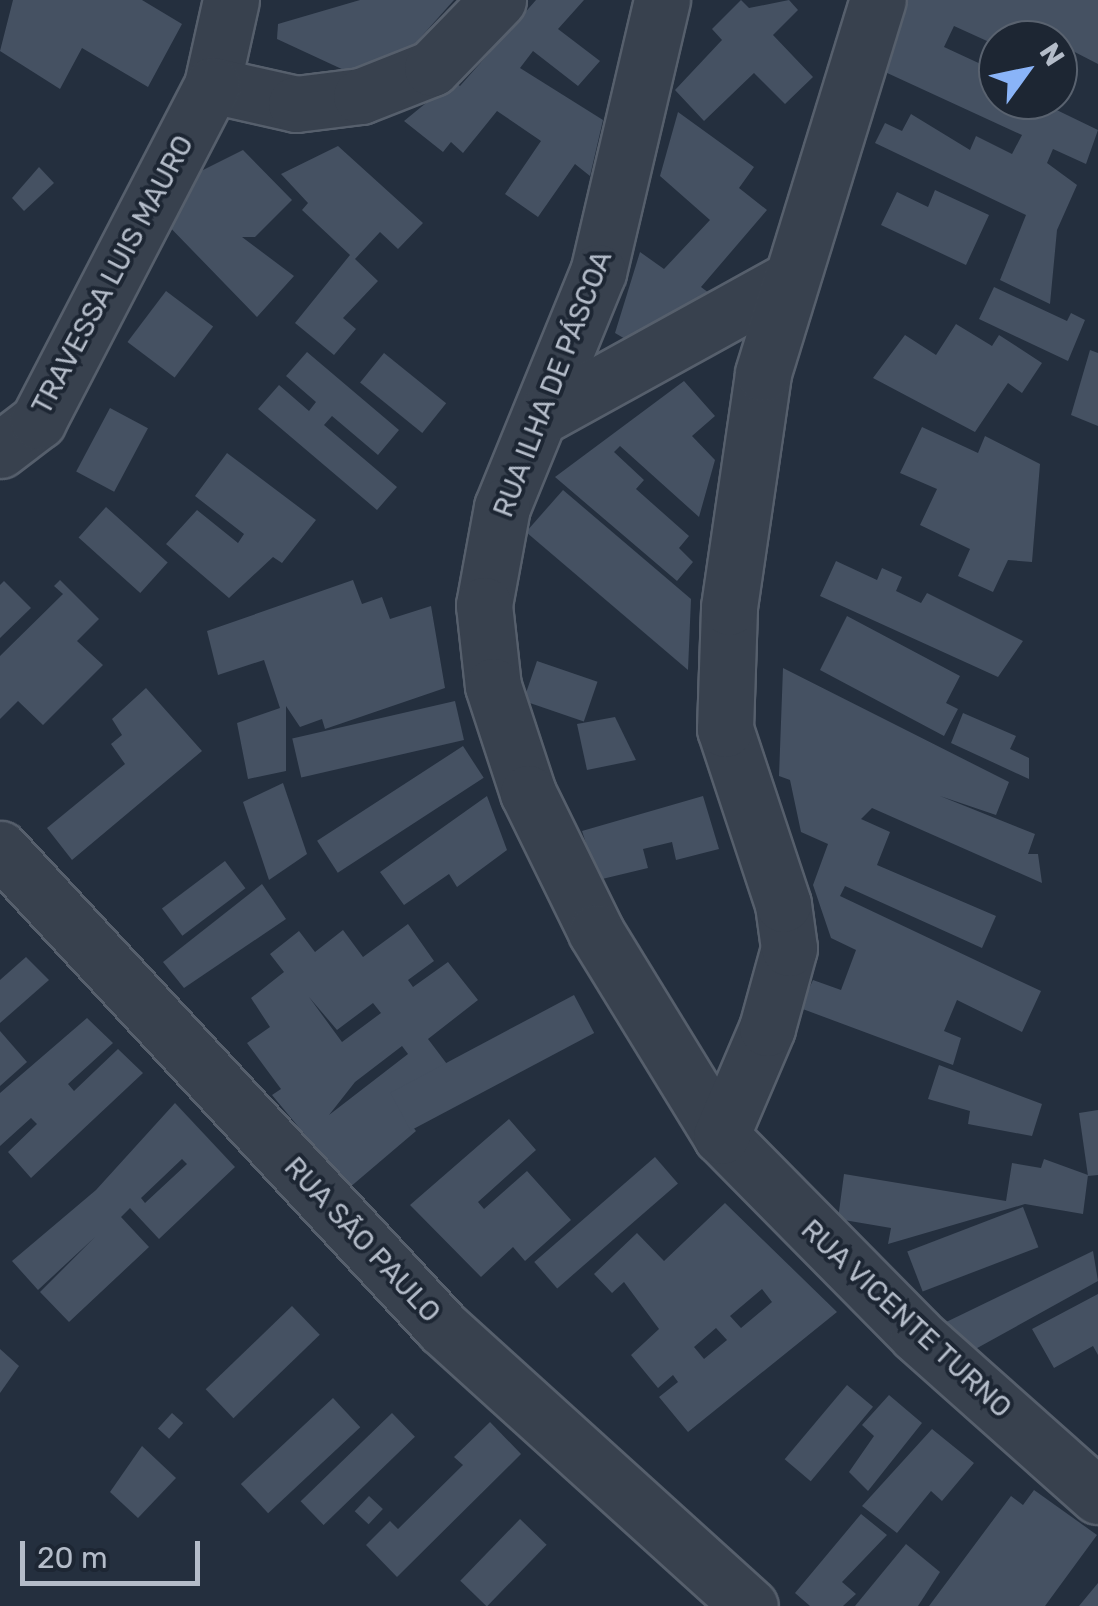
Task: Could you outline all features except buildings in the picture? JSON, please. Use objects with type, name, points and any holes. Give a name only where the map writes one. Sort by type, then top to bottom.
[{"type":"street","name":"TRAVESSA LUIS MAURO","points":[[0,450],[38,421],[212,85],[231,0]]},
{"type":"street","points":[[212,85],[296,104],[360,96],[432,68],[498,0]]},
{"type":"street","name":"RUA ILHA DE PÁSCOA","points":[[662,0],[624,189],[546,414],[498,527],[484,605],[493,686],[528,793],[596,932],[721,1136]]},
{"type":"street","points":[[721,1136],[768,1028],[789,948],[764,841],[738,789],[723,695],[763,372],[788,280],[878,0]]},
{"type":"street","points":[[546,414],[788,280]]},
{"type":"street","name":"RUA SÃO PAULO","points":[[0,849],[444,1328],[750,1606]]},
{"type":"street","name":"RUA VICENTE TURNO","points":[[721,1136],[917,1335],[1098,1496]]}]
